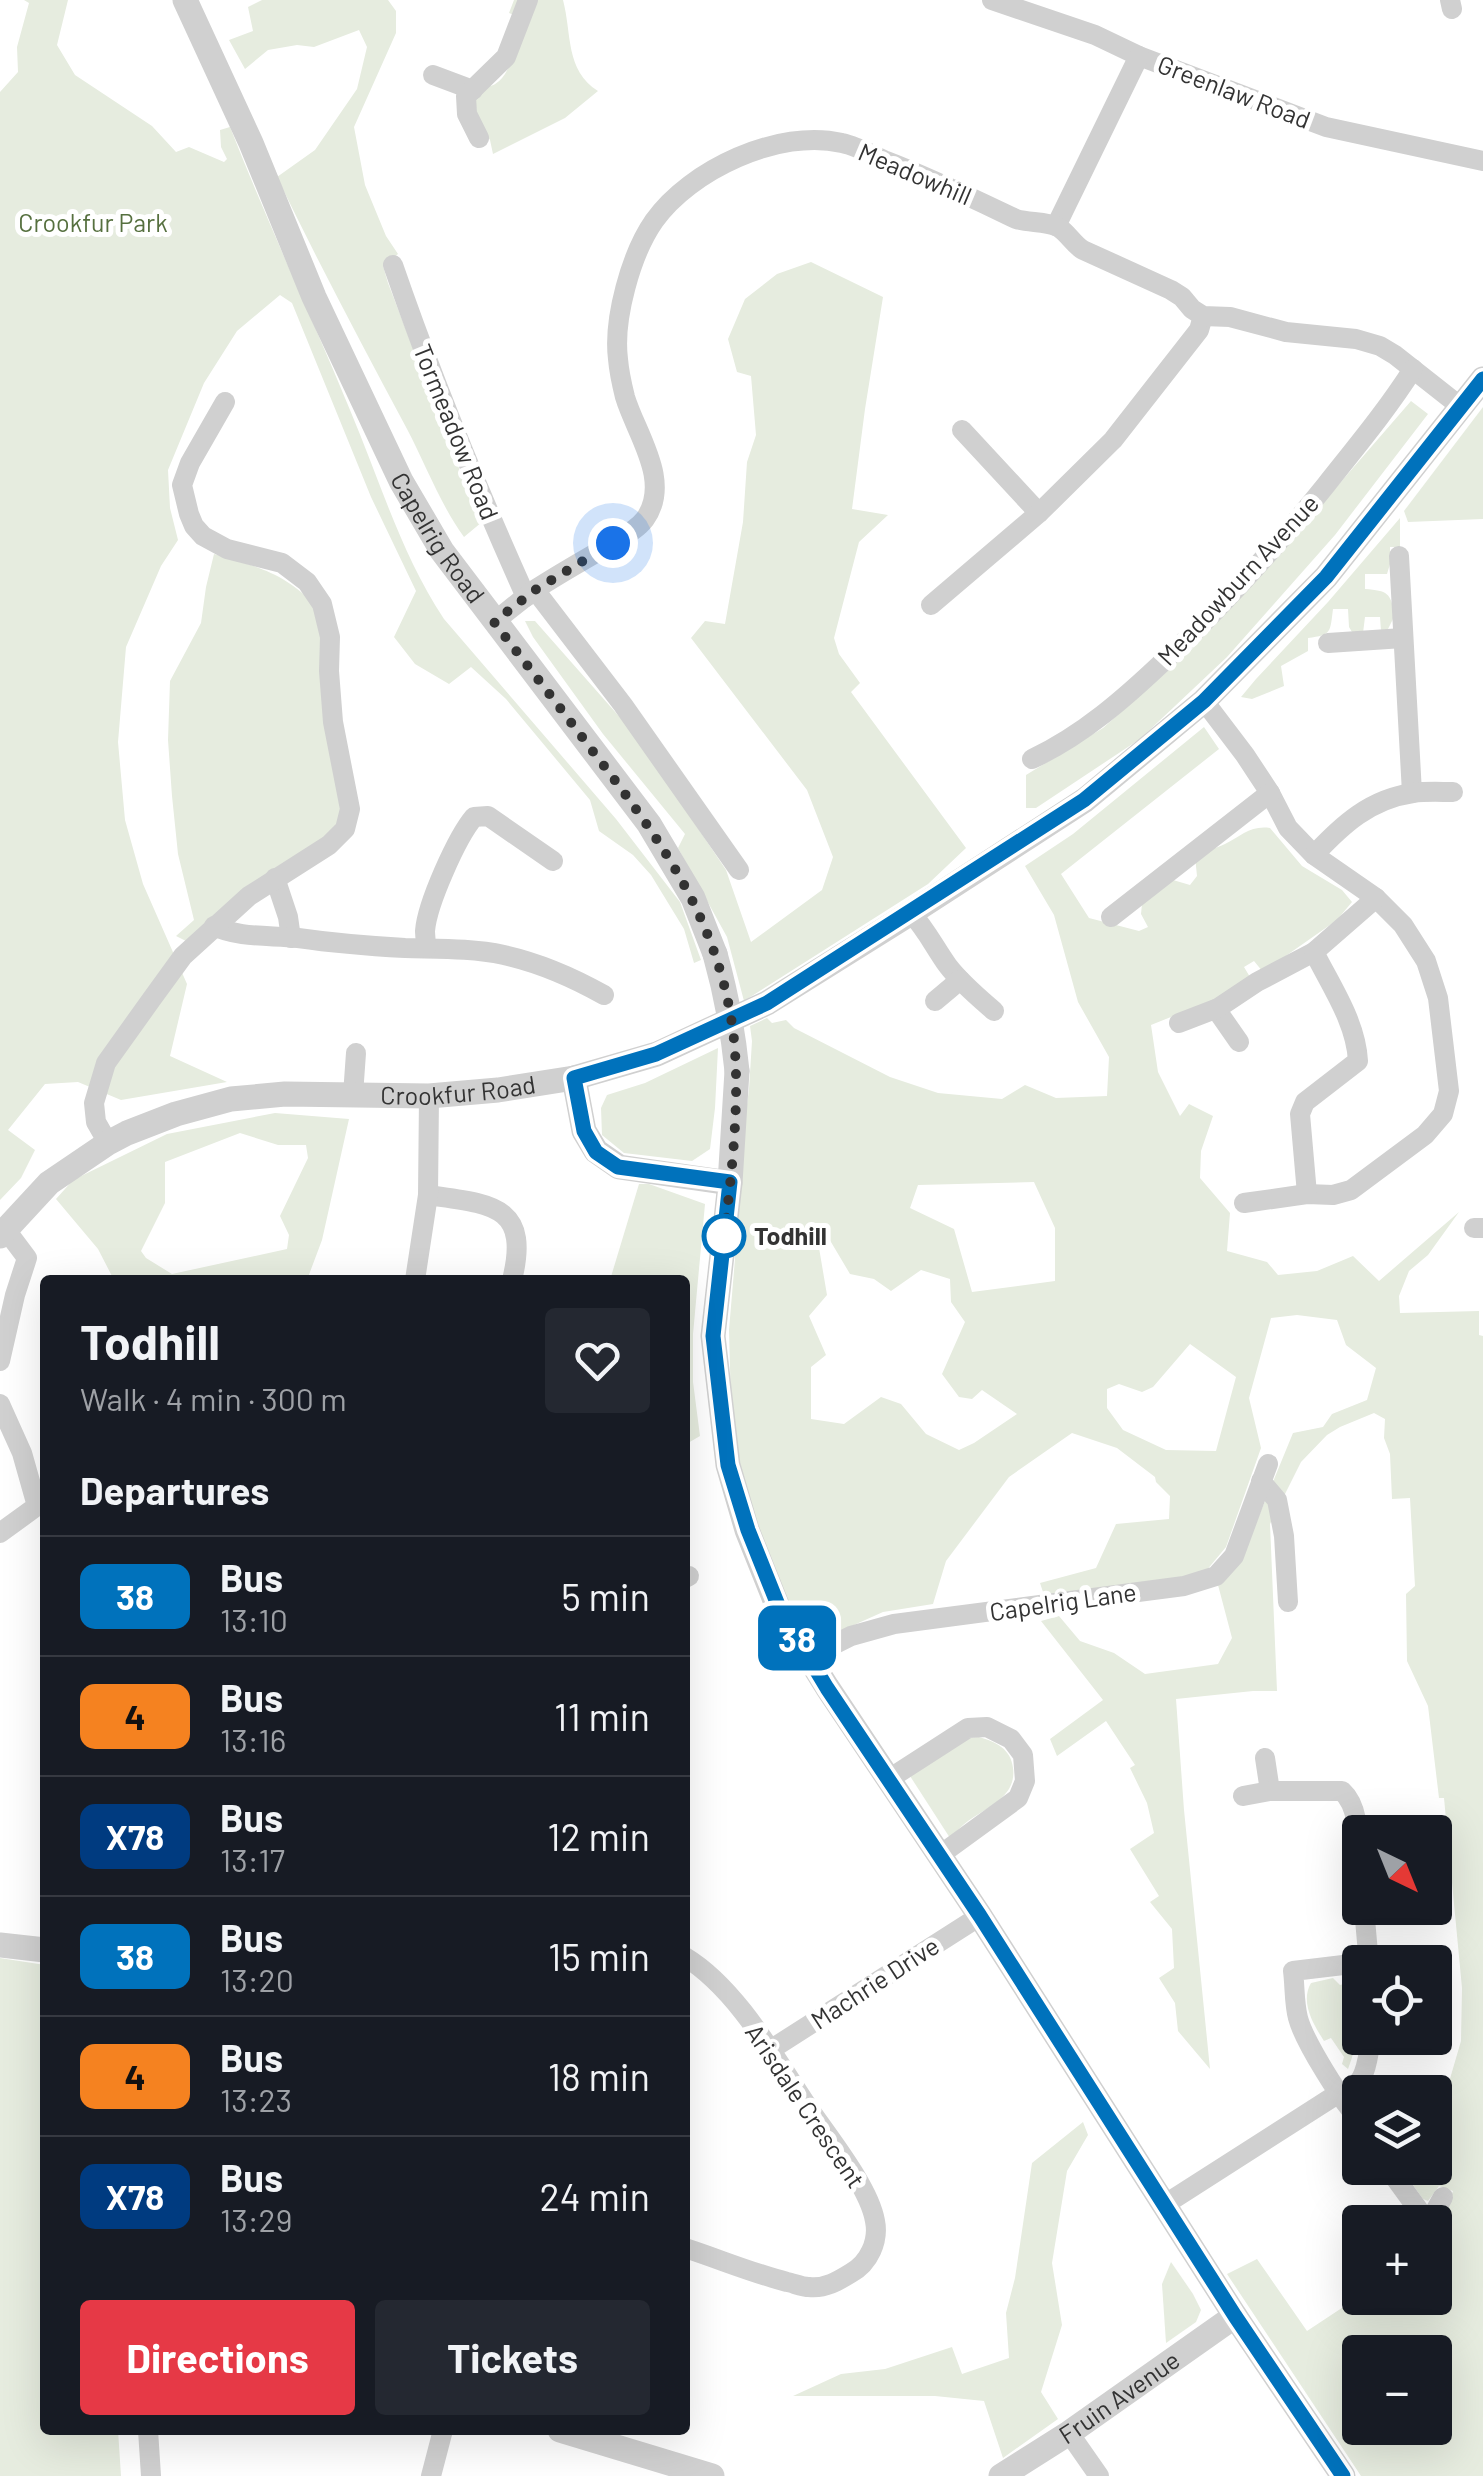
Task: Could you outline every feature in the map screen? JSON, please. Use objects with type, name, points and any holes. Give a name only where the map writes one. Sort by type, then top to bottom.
[{"type":"street","name":"Capelrig Road","points":[[185,0],[251,143],[314,297],[401,481],[442,551],[649,824],[690,892],[714,954],[733,1028],[736,1071],[730,1182],[713,1336],[728,1465],[748,1530],[780,1610],[1235,2316],[1343,2476]]},
{"type":"street","points":[[479,138],[467,114],[466,96],[506,57],[528,0]]},
{"type":"street","name":"Greenlaw Road","points":[[992,0],[1095,35],[1139,56],[1326,128],[1483,161]]},
{"type":"street","points":[[1056,226],[1139,56]]},
{"type":"street","points":[[433,75],[474,90]]},
{"type":"street","name":"Meadowhill","points":[[494,622],[645,519],[654,497],[654,477],[625,398],[617,356],[625,291],[636,257],[654,222],[677,195],[732,158],[774,144],[841,142],[926,176],[1016,219],[1056,226],[1074,245],[1171,290],[1203,316],[1230,317],[1286,332],[1356,339],[1380,346],[1461,408]]},
{"type":"street","name":"Tormeadow Road","points":[[393,265],[483,501],[530,594],[623,705],[739,870]]},
{"type":"street","points":[[931,605],[1039,513],[1112,440],[1199,330],[1203,316]]},
{"type":"street","name":"Meadowburn Avenue","points":[[1032,759],[1060,746],[1127,696],[1213,616],[1392,402],[1412,369]]},
{"type":"street","name":"Crookfur Road","points":[[3,1233],[49,1183],[108,1143],[176,1114],[231,1099],[285,1094],[429,1096],[574,1078],[656,1054],[767,1003],[1084,800],[1204,701],[1326,577],[1483,379]]},
{"type":"street","points":[[108,1143],[96,1122],[94,1103],[106,1063],[183,956],[248,896],[330,846],[344,829],[350,809],[333,722],[330,637],[322,604],[306,582],[282,562],[227,550],[203,536],[188,514],[182,485],[224,402]]},
{"type":"street","points":[[962,430],[1039,513]]},
{"type":"street","points":[[1399,556],[1412,793]]},
{"type":"street","points":[[1328,643],[1403,638]]},
{"type":"street","points":[[1204,701],[1245,755],[1288,828],[1314,855],[1376,898],[1404,924],[1426,962],[1438,998],[1449,1090],[1444,1114],[1425,1135],[1352,1190],[1333,1196],[1308,1194],[1244,1203]]},
{"type":"street","points":[[1314,855],[1341,826],[1387,800],[1412,793],[1453,792]]},
{"type":"street","points":[[1111,917],[1270,793]]},
{"type":"street","points":[[426,948],[424,932],[430,909],[462,831],[474,817],[488,816],[553,861]]},
{"type":"street","points":[[275,878],[288,917],[290,938]]},
{"type":"street","points":[[1179,1023],[1216,1009],[1314,952],[1376,898]]},
{"type":"street","points":[[912,912],[960,980],[994,1011]]},
{"type":"street","points":[[214,926],[343,944],[458,948],[503,955],[542,965],[604,995]]},
{"type":"street","points":[[1308,1194],[1300,1114],[1305,1102],[1358,1061],[1345,1012],[1314,952]]},
{"type":"street","points":[[935,1000],[960,980]]},
{"type":"street","points":[[1216,1009],[1239,1042]]},
{"type":"street","points":[[353,1095],[356,1053]]},
{"type":"street","points":[[574,1078],[584,1131],[596,1152],[618,1167],[730,1182]]},
{"type":"street","points":[[415,1275],[428,1195],[429,1096]]},
{"type":"street","points":[[428,1195],[490,1206],[508,1216],[518,1236],[513,1275]]},
{"type":"street","points":[[0,1362],[27,1258],[3,1233]]},
{"type":"street","points":[[0,1404],[40,1505]]},
{"type":"street","name":"Capelrig Lane","points":[[809,1657],[851,1636],[894,1624],[1184,1586],[1216,1576],[1234,1556],[1264,1473],[1277,1500],[1284,1536],[1288,1602]]},
{"type":"street","points":[[0,1532],[40,1509]]},
{"type":"street","points":[[889,1779],[968,1728],[987,1727],[1011,1739],[1023,1755],[1025,1781],[1018,1798],[940,1855]]},
{"type":"street","points":[[1265,1758],[1270,1791]]},
{"type":"street","points":[[1243,1796],[1270,1791],[1342,1791],[1349,1797],[1354,1815]]},
{"type":"street","name":"Machrie Drive","points":[[770,2050],[980,1916]]},
{"type":"street","points":[[0,1945],[40,1949]]},
{"type":"street","name":"Arisdale Crescent","points":[[690,1961],[722,1987],[770,2050],[870,2204],[876,2225],[874,2249],[858,2270],[834,2284],[809,2288],[690,2250]]},
{"type":"street","points":[[1341,2096],[1298,2018],[1293,1971],[1342,1964]]},
{"type":"street","points":[[1164,2205],[1361,2082],[1369,2055]]},
{"type":"street","points":[[1439,2205],[1443,2197]]},
{"type":"street","name":"Fruin Avenue","points":[[1002,2476],[1235,2316]]},
{"type":"street","points":[[1068,2432],[1099,2476]]},
{"type":"street","points":[[148,2435],[151,2476]]},
{"type":"street","points":[[432,2476],[442,2435]]},
{"type":"street","points":[[576,2435],[708,2476]]},
{"type":"green space","name":"Crookfur Park","points":[[24,0],[68,0],[57,45],[75,75],[152,126],[176,152],[189,147],[224,162],[227,159],[221,147],[220,130],[230,127],[403,543],[429,594],[444,619],[616,819],[680,902],[701,960],[694,963],[684,929],[651,875],[633,855],[599,831],[590,800],[506,699],[471,667],[449,684],[415,664],[394,637],[416,591],[371,497],[292,303],[280,295],[237,331],[204,383],[168,470],[170,508],[178,540],[161,566],[126,647],[118,742],[125,820],[143,884],[187,984],[170,1056],[227,1082],[121,1100],[78,1082],[45,1084],[8,1130],[35,1150],[21,1178],[0,1200],[0,92],[18,72],[17,47],[29,3]]},
{"type":"green space","points":[[262,0],[388,0],[396,11],[396,33],[354,127],[365,185],[386,236],[398,254],[383,266],[388,283],[482,522],[464,537],[440,498],[277,177],[315,150],[357,89],[367,47],[359,30],[314,47],[297,45],[268,50],[245,69],[229,40],[253,31],[248,7]]},
{"type":"green space","points":[[514,0],[563,0],[575,62],[587,82],[598,91],[565,118],[493,154],[490,140],[473,115],[478,94],[505,74],[519,41],[524,19],[509,13]]},
{"type":"green space","points":[[811,262],[883,297],[852,509],[888,515],[859,542],[834,638],[839,654],[860,683],[851,692],[966,848],[928,884],[744,1001],[727,937],[678,848],[685,834],[603,734],[525,621],[535,621],[624,722],[726,870],[751,942],[822,890],[833,857],[807,790],[691,638],[705,621],[725,624],[743,522],[747,462],[756,435],[751,376],[737,372],[728,339],[745,299],[777,274]]},
{"type":"green space","points":[[1411,401],[1428,414],[1335,535],[1227,657],[1140,739],[1036,808],[1026,808],[1026,775],[1103,728],[1191,650]]},
{"type":"green space","points":[[1483,407],[1483,519],[1408,522],[1404,511]]},
{"type":"green space","points":[[1400,518],[1400,547],[1390,547],[1387,574],[1365,574],[1365,589],[1387,594],[1391,602],[1395,615],[1387,631],[1381,631],[1380,617],[1365,617],[1363,633],[1352,632],[1348,609],[1333,609],[1328,631],[1308,638],[1308,651],[1281,666],[1284,686],[1252,699],[1241,697],[1328,602]]},
{"type":"green space","points":[[214,554],[283,579],[319,609],[343,813],[330,835],[186,941],[176,936],[194,920],[178,854],[172,796],[168,740],[170,681],[201,623]]},
{"type":"green space","points":[[1204,727],[1219,749],[1061,874],[1089,918],[1139,931],[1148,927],[1141,914],[1142,904],[1173,880],[1190,885],[1197,876],[1195,856],[1263,827],[1270,828],[1302,866],[1342,890],[1352,902],[1337,920],[1263,972],[1254,961],[1244,967],[1250,977],[1233,992],[1151,1025],[1158,1072],[1180,1116],[1189,1104],[1213,1116],[1201,1151],[1200,1178],[1230,1213],[1227,1251],[1267,1262],[1278,1275],[1317,1271],[1353,1256],[1379,1281],[1459,1212],[1428,1255],[1409,1271],[1399,1296],[1400,1313],[1479,1311],[1479,1335],[1483,1336],[1483,2476],[1361,2476],[1227,2274],[1257,2259],[1307,2331],[1342,2308],[1342,2315],[1452,2315],[1452,2205],[1447,2205],[1453,2191],[1439,2186],[1428,2201],[1413,2185],[1452,2185],[1451,2075],[1461,2041],[1462,1988],[1452,1882],[1452,1815],[1446,1815],[1444,1798],[1439,1798],[1428,1706],[1407,1661],[1406,1594],[1415,1586],[1410,1498],[1392,1499],[1385,1419],[1374,1413],[1327,1435],[1301,1462],[1270,1524],[1277,1691],[1176,1699],[1210,2069],[1178,2031],[1175,2003],[1159,1978],[1174,1968],[1172,1929],[1150,1902],[1159,1896],[1130,1849],[1154,1833],[1147,1803],[1130,1768],[1135,1765],[1106,1721],[1057,1756],[1050,1739],[1103,1700],[1041,1621],[1059,1616],[1080,1641],[1114,1653],[1145,1674],[1218,1664],[1232,1638],[1218,1585],[1242,1557],[1293,1433],[1323,1427],[1332,1414],[1367,1400],[1376,1368],[1346,1345],[1337,1320],[1297,1315],[1271,1318],[1249,1398],[1261,1448],[1226,1547],[1206,1571],[1180,1580],[1044,1595],[1040,1583],[1096,1568],[1116,1524],[1169,1519],[1170,1496],[1155,1477],[1117,1448],[1072,1433],[1009,1477],[946,1561],[933,1604],[883,1612],[816,1642],[797,1618],[764,1552],[740,1483],[731,1405],[729,1330],[735,1259],[731,1232],[749,1089],[750,1026],[767,1018],[772,1023],[786,1020],[794,1028],[890,1077],[938,1093],[1002,1099],[1025,1085],[1056,1098],[1107,1096],[1109,1057],[1078,1002],[1054,915],[1025,866],[1073,834]],"holes":[[[1034,1182],[1055,1228],[1055,1281],[972,1292],[954,1229],[910,1208],[918,1185]],[[817,1236],[828,1237],[850,1274],[874,1279],[891,1291],[921,1270],[950,1279],[951,1302],[965,1322],[942,1374],[959,1397],[972,1399],[982,1390],[1017,1414],[959,1450],[926,1434],[901,1404],[881,1397],[844,1424],[811,1419],[811,1367],[826,1355],[809,1316],[827,1295]],[[1190,1344],[1236,1377],[1216,1451],[1166,1450],[1123,1430],[1107,1408],[1107,1389],[1119,1384],[1142,1392],[1153,1387]]]},
{"type":"green space","points":[[718,1048],[710,1149],[692,1161],[624,1153],[602,1135],[601,1108],[607,1095],[645,1083]]},
{"type":"green space","points":[[275,1113],[349,1119],[322,1240],[309,1275],[111,1275],[98,1249],[56,1199],[73,1180],[167,1134]],"holes":[[[240,1133],[278,1145],[306,1145],[308,1158],[280,1216],[289,1235],[287,1249],[172,1274],[141,1251],[165,1203],[165,1162]]]},
{"type":"green space","points":[[639,1184],[705,1204],[693,1334],[693,1382],[700,1436],[690,1442],[690,1275],[612,1275]]},
{"type":"green space","points":[[979,1737],[1006,1751],[1012,1761],[1013,1778],[999,1800],[950,1838],[910,1776],[967,1738]]},
{"type":"green space","points":[[0,1958],[40,1964],[40,2435],[118,2435],[121,2476],[0,2476]]},
{"type":"green space","points":[[1333,1978],[1342,1984],[1342,2054],[1331,2038],[1324,2041],[1312,2020],[1307,2005],[1311,1983]]},
{"type":"green space","points":[[1353,2055],[1348,2069],[1342,2064],[1344,2057]]},
{"type":"green space","points":[[1083,2122],[1088,2135],[1067,2171],[1052,2263],[1062,2325],[1041,2392],[1058,2419],[1003,2458],[984,2401],[935,2396],[793,2396],[841,2374],[885,2369],[952,2347],[962,2374],[1009,2358],[1006,2313],[1032,2163]]},
{"type":"green space","points":[[1171,2262],[1201,2310],[1196,2322],[1166,2343],[1162,2284]]},
{"type":"bus line","name":"38","points":[[1343,2476],[1235,2316],[780,1610],[748,1530],[728,1465],[713,1336],[730,1182],[618,1167],[596,1152],[584,1131],[574,1078],[656,1054],[767,1003],[1084,800],[1204,701],[1326,577],[1483,379]]},
{"type":"place","name":"Todhill","points":[[724,1236]]},
{"type":"route","points":[[613,543],[535,590],[494,622],[649,824],[690,892],[714,954],[733,1028],[736,1071],[724,1236]]}]
